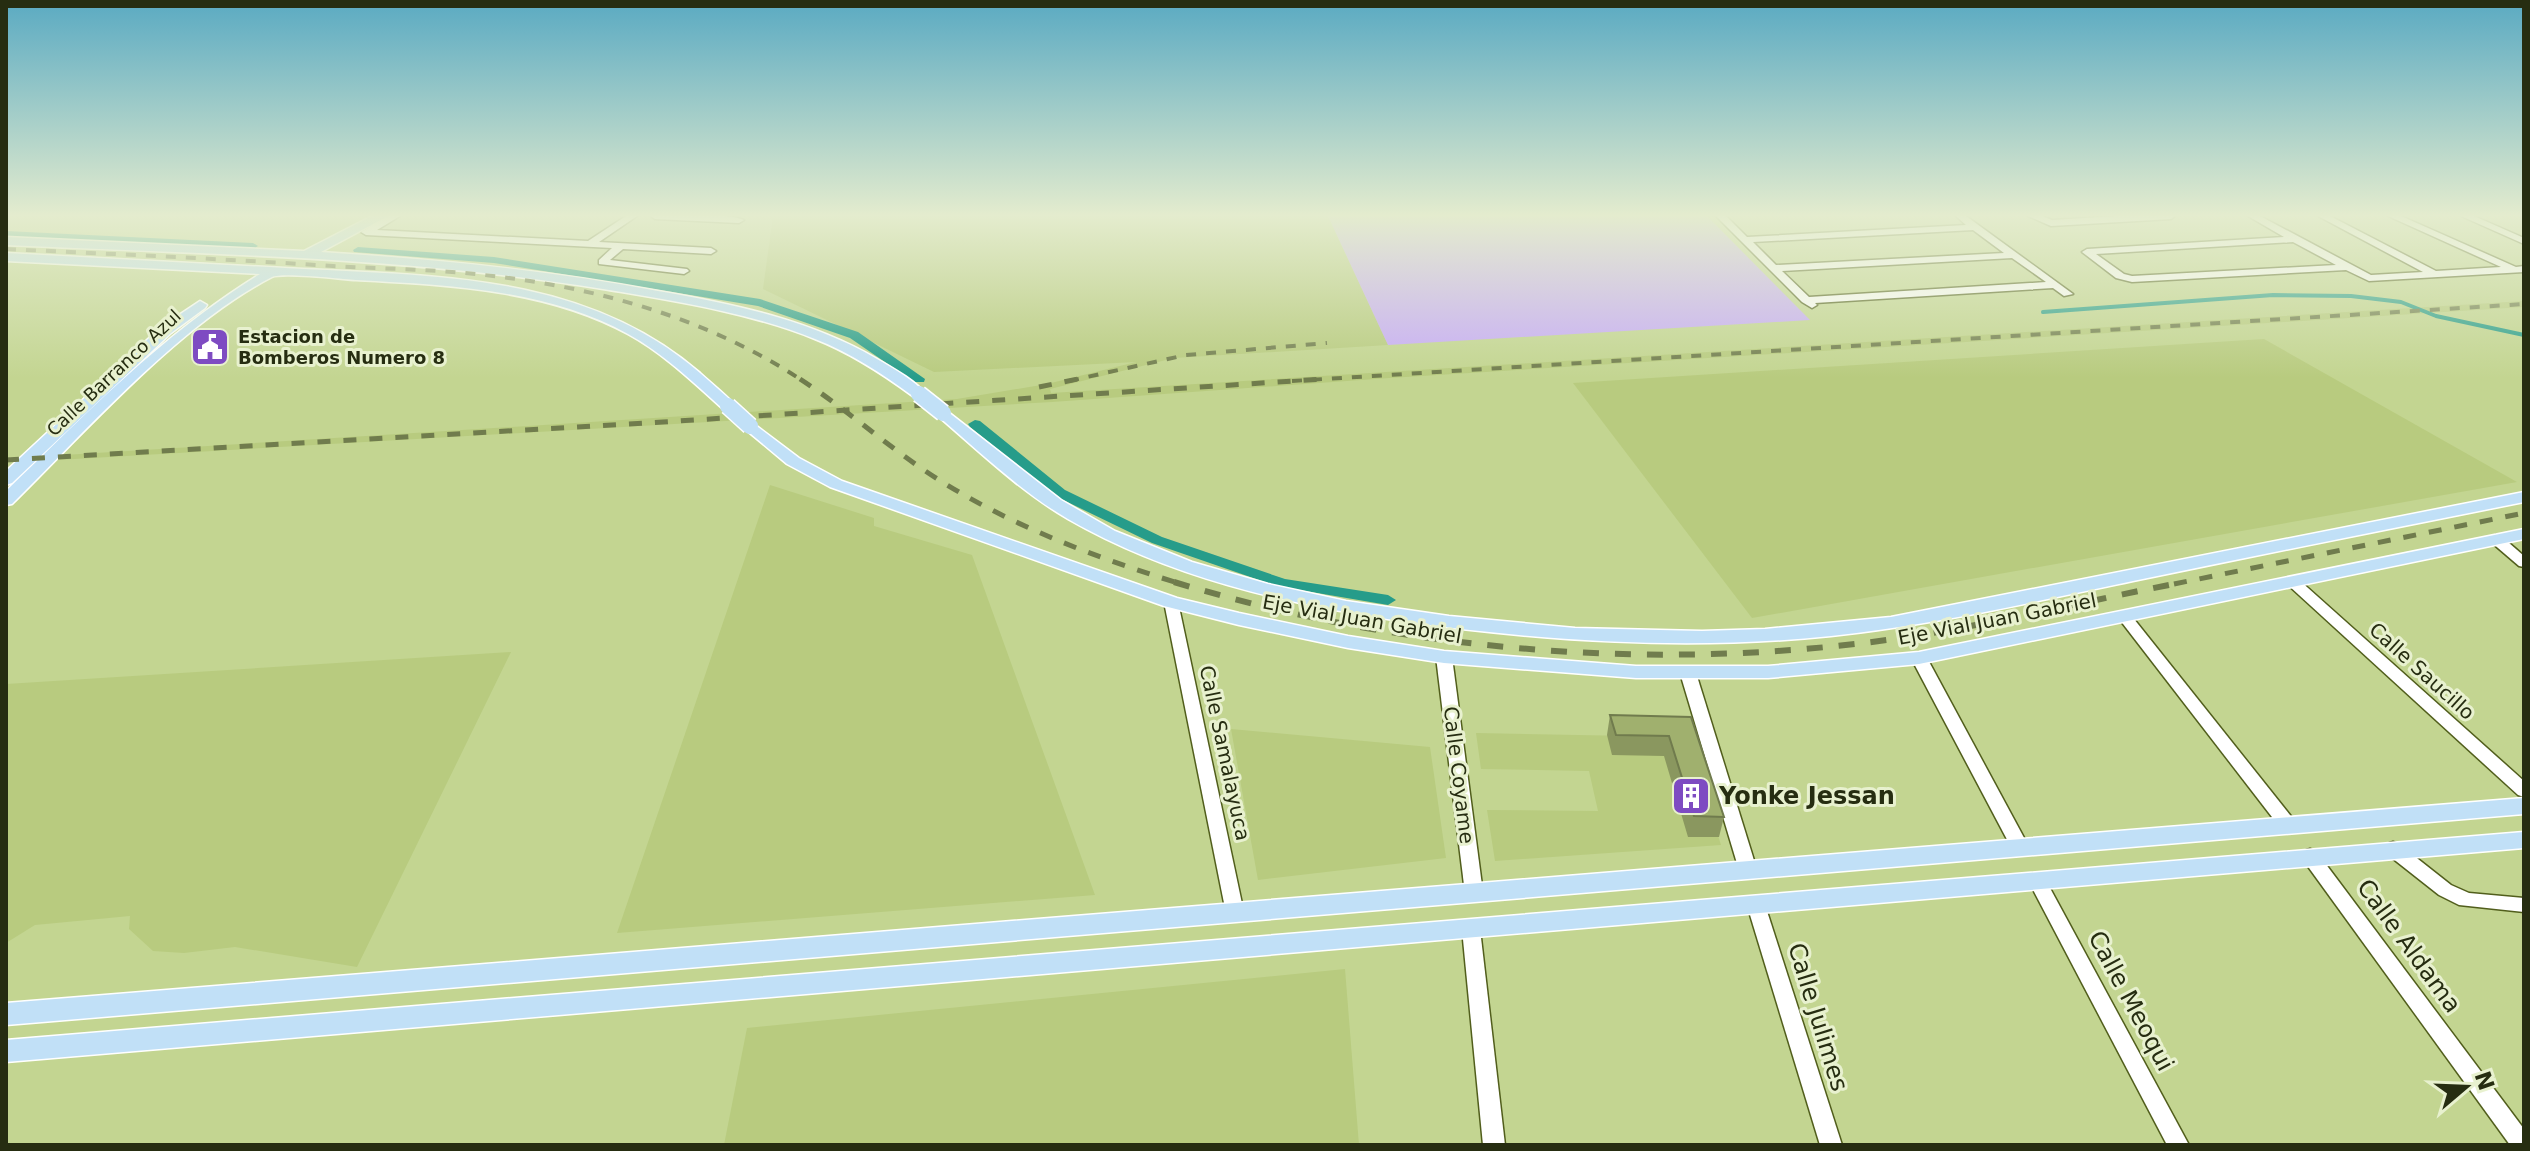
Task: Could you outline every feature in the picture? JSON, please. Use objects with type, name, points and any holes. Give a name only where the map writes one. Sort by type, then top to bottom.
[{"type":"main road","points":[[218,270],[227,279],[226,294],[279,281],[330,275]]},
{"type":"main road","name":"Eje Vial Juan Gabriel","points":[[250,270],[477,286],[529,295],[589,312],[648,340],[793,461],[846,488],[1171,602],[1307,634],[1444,657],[1589,670],[1688,673],[1805,670],[1919,658],[2524,534]]},
{"type":"main road","name":"Eje Vial Juan Gabriel","points":[[495,270],[548,276],[752,313],[802,328],[855,350],[883,366],[1051,501],[1121,539],[1177,562],[1253,586],[1346,606],[1449,622],[1589,633],[1739,635],[1890,623],[2524,497]]},
{"type":"main road","name":"Calle Barranco Azul","points":[[6,480],[166,330],[267,271]]},
{"type":"main road","name":"Calle Barranco Azul","points":[[6,500],[226,294]]},
{"type":"main road","points":[[6,1014],[2524,806]]},
{"type":"main road","points":[[6,1051],[2524,840]]},
{"type":"main road","points":[[1010,966],[1011,932]]},
{"type":"street","points":[[672,270],[684,271]]},
{"type":"street","points":[[1776,270],[1815,308]]},
{"type":"street","points":[[2033,270],[2068,294]]},
{"type":"street","points":[[2111,270],[2132,279],[2297,270]]},
{"type":"street","points":[[2351,270],[2369,278],[2520,270]]},
{"type":"street","points":[[2425,270],[2437,276]]},
{"type":"street","points":[[1806,300],[2054,285]]},
{"type":"street","points":[[2496,539],[2524,563]]},
{"type":"street","name":"Calle Saucillo","points":[[2293,582],[2524,791]]},
{"type":"street","name":"Calle Samalayuca","points":[[1171,602],[1235,913]]},
{"type":"street","points":[[2125,617],[2288,825]]},
{"type":"street","name":"Calle Coyame","points":[[1444,657],[1474,893]]},
{"type":"street","points":[[1919,658],[2020,847]]},
{"type":"street","points":[[1688,673],[1748,870]]},
{"type":"street","points":[[2393,849],[2445,890],[2466,900],[2524,905]]},
{"type":"street","name":"Calle Aldama","points":[[2310,856],[2523,1145]]},
{"type":"street","name":"Calle Meoqui","points":[[2038,882],[2178,1145]]},
{"type":"street","name":"Calle Julimes","points":[[1756,905],[1831,1145]]},
{"type":"street","points":[[1471,929],[1494,1145]]},
{"type":"shaded area","points":[[766,270],[1353,270],[1388,345],[1174,358],[1050,389],[1051,393],[2524,301],[2524,307],[1052,402],[57,460],[64,455],[957,399],[1047,384],[1136,362],[934,372],[763,289]]},
{"type":"shaded area","points":[[1353,270],[1760,270],[1810,320],[1388,345]]},
{"type":"shaded area","points":[[2264,339],[2517,482],[1752,618],[1573,383]]},
{"type":"shaded area","points":[[770,485],[874,518],[874,526],[972,555],[1095,895],[617,933]]},
{"type":"shaded area","points":[[511,652],[357,967],[235,947],[184,953],[153,951],[129,929],[130,916],[35,925],[6,943],[6,684]]},
{"type":"shaded area","points":[[1231,729],[1430,747],[1446,858],[1258,880]]},
{"type":"shaded area","points":[[1476,733],[1686,737],[1721,845],[1495,861],[1487,810],[1598,811],[1589,771],[1481,769]]},
{"type":"shaded area","points":[[1345,969],[1359,1145],[724,1145],[747,1028]]},
{"type":"building","points":[[1610,715],[1691,717],[1724,817],[1694,816],[1669,736],[1616,735]]},
{"type":"waterway","points":[[554,270],[760,303],[854,335],[919,379]]},
{"type":"waterway","points":[[2043,312],[2273,295],[2351,296],[2401,302],[2436,316],[2524,335]]},
{"type":"waterway","points":[[975,424],[1060,493],[1157,540],[1282,583],[1388,600]]},
{"type":"railway","points":[[421,270],[526,280],[609,297],[690,323],[767,359],[802,380]]},
{"type":"railway","points":[[1324,379],[2524,304]]},
{"type":"railway","points":[[1078,379],[1186,355],[1327,343]]},
{"type":"railway","points":[[1039,387],[1078,379]]},
{"type":"railway","points":[[1069,381],[1078,379]]},
{"type":"railway","points":[[843,410],[1324,379]]},
{"type":"railway","points":[[1292,381],[1324,379]]},
{"type":"railway","points":[[802,380],[843,410]]},
{"type":"railway","points":[[6,460],[843,410]]},
{"type":"railway","points":[[843,410],[921,468],[967,497],[1057,540],[1180,584]]},
{"type":"railway","points":[[2174,584],[2524,513]]},
{"type":"railway","points":[[1174,582],[1180,584]]},
{"type":"railway","points":[[1180,584],[1260,606],[1348,625],[1438,639],[1528,649],[1618,654],[1708,654],[1798,650],[1887,640],[1999,621],[2184,582]]},
{"type":"place","name":"Estacion de Bomberos Numero 8","points":[[210,347]]},
{"type":"place","name":"Yonke Jessan","points":[[1691,796]]}]
